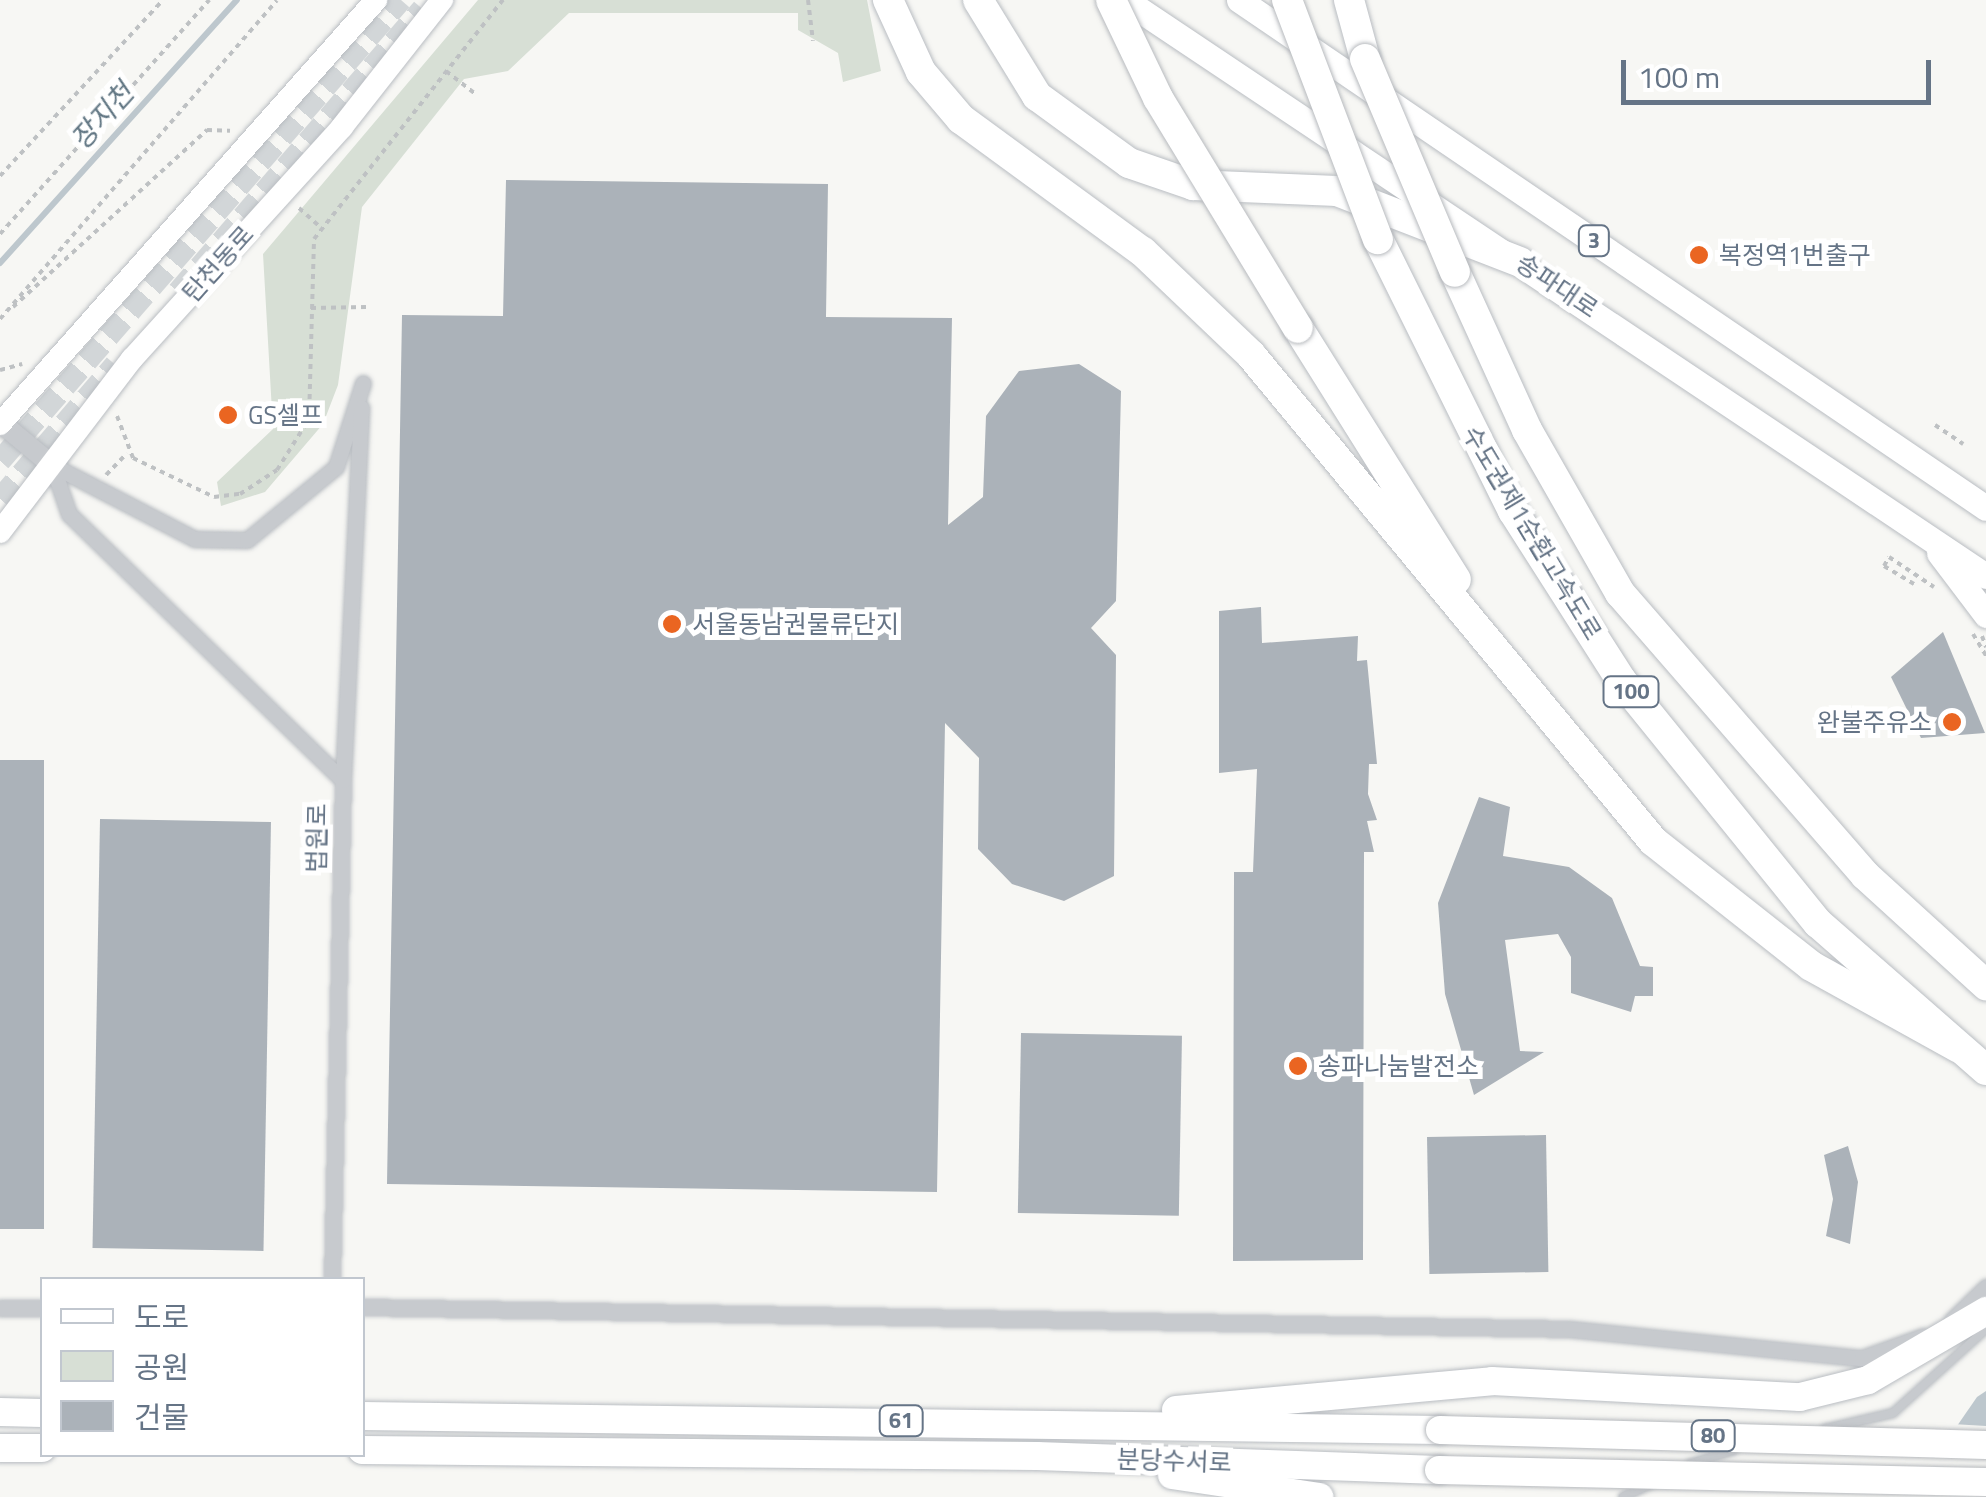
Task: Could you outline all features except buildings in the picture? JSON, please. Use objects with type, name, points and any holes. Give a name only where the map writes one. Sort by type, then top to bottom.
[{"type":"highway","points":[[888,0],[906,48],[950,108],[1143,252],[1220,323],[1519,686],[1696,880],[1811,966],[1959,1048]]},
{"type":"highway","points":[[978,0],[1024,81],[1116,156],[1183,184],[1336,191],[1520,262]]},
{"type":"highway","points":[[1111,0],[1158,98],[1519,686]]},
{"type":"highway","name":"수도권제1순환고속도로","points":[[1287,0],[1378,239],[1513,510],[1621,680],[1818,922],[1986,1070]]},
{"type":"highway","name":"수도권제1순환고속도로","points":[[1349,0],[1365,59],[1527,430],[1620,593],[1865,875],[1986,984]]},
{"type":"highway","points":[[1358,0],[1365,59]]},
{"type":"highway","points":[[1037,1422],[1492,1381],[1800,1397],[1868,1380],[1986,1311]]},
{"type":"highway","points":[[0,1412],[40,1413]]},
{"type":"highway","name":"분당수서로","points":[[365,1416],[1037,1422],[1986,1445]]},
{"type":"highway","points":[[0,1448],[40,1448]]},
{"type":"highway","name":"분당수서로","points":[[365,1450],[1037,1456],[1986,1482]]},
{"type":"highway","points":[[1037,1456],[1319,1497]]},
{"type":"main road","points":[[0,423],[376,0]]},
{"type":"main road","name":"탄천동로","points":[[0,532],[442,0]]},
{"type":"main road","name":"송파대로","points":[[1125,0],[1986,576]]},
{"type":"main road","name":"3","points":[[1240,0],[1986,508]]},
{"type":"main road","points":[[1949,482],[1986,479]]},
{"type":"main road","points":[[1924,533],[1980,625]]},
{"type":"street","points":[[0,423],[52,465],[195,539],[247,540],[336,467],[362,382],[343,780]]},
{"type":"street","name":"법원로","points":[[52,465],[69,514],[343,780],[332,1277]]},
{"type":"street","points":[[365,1307],[1570,1329],[1862,1358],[1943,1329],[1986,1287]]},
{"type":"street","points":[[0,1308],[40,1308]]},
{"type":"lane","points":[[1623,1497],[1707,1456],[1893,1412],[1986,1328]]},
{"type":"path","points":[[0,176],[164,0]]},
{"type":"path","points":[[0,234],[210,0]]},
{"type":"path","points":[[1,318],[277,0]]},
{"type":"path","points":[[116,411],[119,442],[132,458],[214,497],[261,483],[308,426],[311,308],[321,228],[502,0]]},
{"type":"path","points":[[808,0],[812,42]]},
{"type":"path","points":[[446,71],[474,93]]},
{"type":"path","points":[[1,318],[207,130],[234,132]]},
{"type":"path","points":[[296,206],[321,228]]},
{"type":"path","points":[[311,308],[366,307]]},
{"type":"path","points":[[1935,425],[1963,444]]},
{"type":"path","points":[[1884,566],[1914,584]]},
{"type":"path","points":[[1980,625],[1986,656]]},
{"type":"green space","points":[[478,0],[867,0],[881,71],[843,82],[838,53],[798,30],[798,13],[569,13],[508,71],[464,79],[362,207],[338,385],[323,424],[265,492],[221,506],[217,482],[273,429],[263,254]]},
{"type":"shaded area","points":[[1986,1391],[1986,1444],[1908,1497],[1977,1397]]},
{"type":"pier","points":[[1952,1424],[1986,1426],[1986,1452],[1951,1497],[1903,1497]]},
{"type":"waterway","name":"장지천","points":[[0,263],[237,0]]},
{"type":"tunnel","points":[[0,461],[401,0]]},
{"type":"tunnel","points":[[178,292],[422,9]]},
{"type":"tunnel","points":[[0,499],[115,365]]},
{"type":"place","name":"복정역1번출구","points":[[1699,255]]},
{"type":"place","name":"GS셀프","points":[[228,415]]},
{"type":"place","name":"서울동남권물류단지","points":[[672,624]]},
{"type":"place","name":"완불주유소","points":[[1952,722]]},
{"type":"place","name":"송파나눔발전소","points":[[1298,1066]]}]
